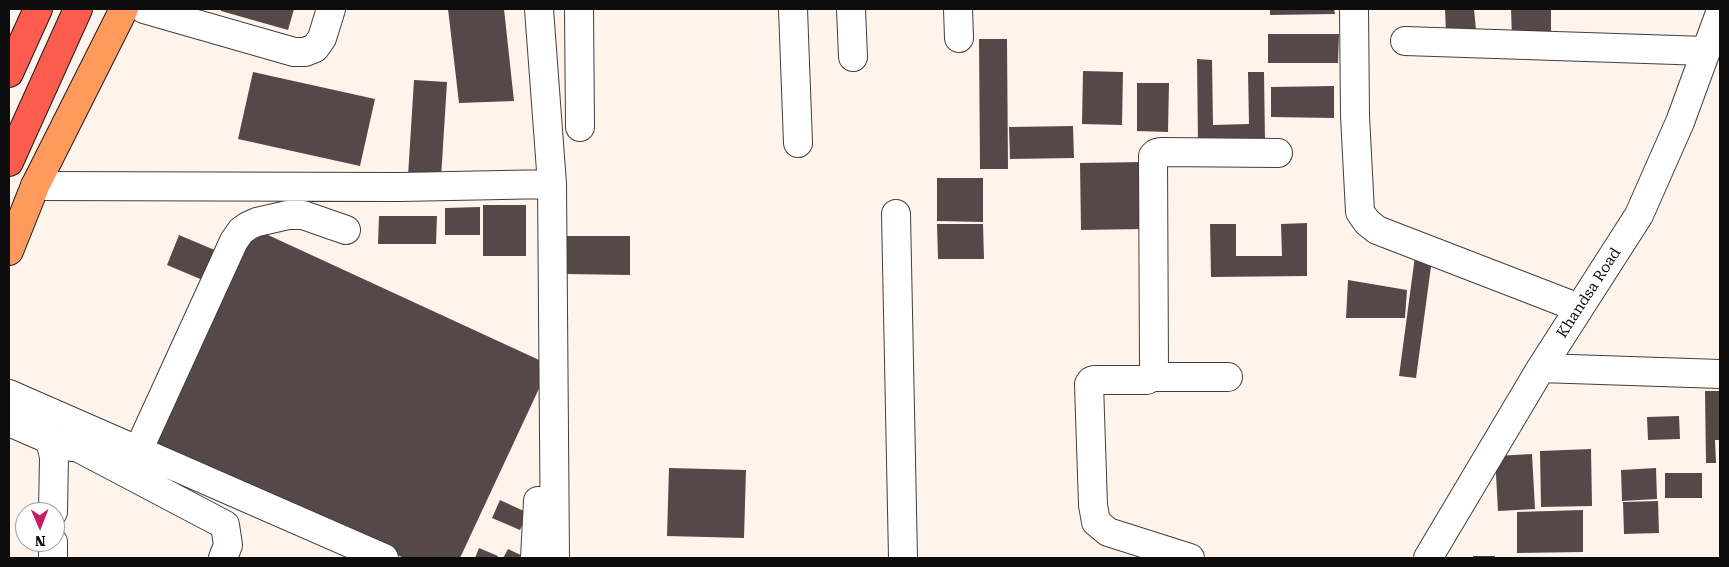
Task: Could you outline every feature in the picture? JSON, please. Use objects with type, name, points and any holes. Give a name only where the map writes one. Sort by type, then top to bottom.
[{"type":"highway","points":[[9,73],[38,9]]},
{"type":"highway","points":[[9,162],[78,9]]},
{"type":"main road","points":[[9,251],[35,186],[124,9]]},
{"type":"street","points":[[144,9],[294,52],[300,52],[315,48],[322,38],[331,9]]},
{"type":"street","points":[[539,9],[552,184],[555,558]]},
{"type":"street","points":[[579,9],[580,127]]},
{"type":"street","points":[[793,9],[798,143]]},
{"type":"street","points":[[851,9],[853,57]]},
{"type":"street","points":[[958,9],[959,38]]},
{"type":"street","points":[[1354,9],[1355,116],[1360,212],[1377,230],[1579,308]]},
{"type":"street","name":"Khandsa Road","points":[[1428,558],[1541,368],[1639,215],[1680,122],[1720,13]]},
{"type":"street","points":[[1405,41],[1706,51]]},
{"type":"street","points":[[1152,377],[1154,370],[1153,156],[1160,152],[1278,153]]},
{"type":"street","points":[[35,186],[400,187],[552,184]]},
{"type":"street","points":[[896,214],[903,558]]},
{"type":"street","points":[[138,451],[234,241],[241,232],[248,226],[258,222],[288,215],[303,215],[346,230]]},
{"type":"street","points":[[1541,368],[1720,374]]},
{"type":"street","points":[[1190,558],[1108,532],[1096,522],[1093,505],[1089,384],[1094,380],[1148,380],[1152,377],[1228,377]]},
{"type":"street","points":[[9,394],[384,558]]},
{"type":"street","points":[[9,422],[46,438],[51,444],[54,457],[53,502]]},
{"type":"street","points":[[51,444],[79,448],[225,525],[228,545],[223,558]]},
{"type":"street","points":[[535,558],[540,450]]},
{"type":"building","points":[[221,9],[294,9],[288,30],[221,11]]},
{"type":"building","points":[[448,9],[504,9],[514,101],[459,103]]},
{"type":"building","points":[[1270,9],[1334,9],[1335,14],[1270,15]]},
{"type":"building","points":[[1445,9],[1474,9],[1476,30],[1446,32]]},
{"type":"building","points":[[1511,9],[1551,9],[1551,36],[1512,38]]},
{"type":"building","points":[[1268,34],[1339,34],[1338,63],[1268,63]]},
{"type":"building","points":[[979,39],[1007,39],[1008,169],[980,169]]},
{"type":"building","points":[[1197,59],[1212,60],[1213,125],[1249,124],[1248,72],[1264,72],[1265,142],[1198,143]]},
{"type":"building","points":[[1083,71],[1123,72],[1122,125],[1082,124]]},
{"type":"building","points":[[253,72],[375,99],[360,166],[238,139]]},
{"type":"building","points":[[414,80],[447,82],[441,178],[408,176]]},
{"type":"building","points":[[1137,83],[1169,83],[1168,132],[1137,131]]},
{"type":"building","points":[[1334,86],[1334,118],[1271,117],[1271,87]]},
{"type":"building","points":[[1073,126],[1074,158],[1010,159],[1009,127]]},
{"type":"building","points":[[1143,162],[1144,229],[1081,230],[1080,163]]},
{"type":"building","points":[[937,178],[983,178],[983,222],[937,221]]},
{"type":"building","points":[[483,205],[526,205],[526,256],[483,256]]},
{"type":"building","points":[[480,207],[480,235],[445,235],[445,208]]},
{"type":"building","points":[[379,216],[437,216],[436,244],[378,244]]},
{"type":"building","points":[[1307,223],[1307,276],[1211,277],[1210,224],[1236,224],[1236,256],[1282,256],[1281,224]]},
{"type":"building","points":[[937,224],[983,224],[984,259],[938,259]]},
{"type":"building","points":[[255,229],[550,365],[460,558],[404,558],[155,444]]},
{"type":"building","points":[[179,235],[217,251],[205,281],[167,265]]},
{"type":"building","points":[[567,236],[630,236],[630,275],[567,274]]},
{"type":"building","points":[[1415,256],[1432,259],[1416,378],[1399,376]]},
{"type":"building","points":[[1348,280],[1407,290],[1405,318],[1346,318]]},
{"type":"building","points":[[1705,391],[1720,391],[1720,440],[1715,440],[1716,463],[1706,463]]},
{"type":"building","points":[[1679,416],[1680,439],[1648,440],[1647,417]]},
{"type":"building","points":[[1591,449],[1592,506],[1541,507],[1540,451]]},
{"type":"building","points":[[1532,454],[1535,509],[1498,511],[1495,456]]},
{"type":"building","points":[[669,468],[746,470],[744,538],[667,536]]},
{"type":"building","points":[[1656,468],[1657,499],[1622,501],[1621,470]]},
{"type":"building","points":[[1665,473],[1702,473],[1702,498],[1665,498]]},
{"type":"building","points":[[500,500],[528,513],[520,530],[492,518]]},
{"type":"building","points":[[1658,501],[1659,533],[1624,534],[1623,502]]},
{"type":"building","points":[[1583,510],[1583,552],[1517,553],[1517,512]]},
{"type":"building","points":[[479,548],[498,556],[497,558],[475,558]]},
{"type":"building","points":[[508,549],[527,558],[503,558]]},
{"type":"building","points":[[1473,556],[1495,556],[1495,558],[1473,558]]}]
